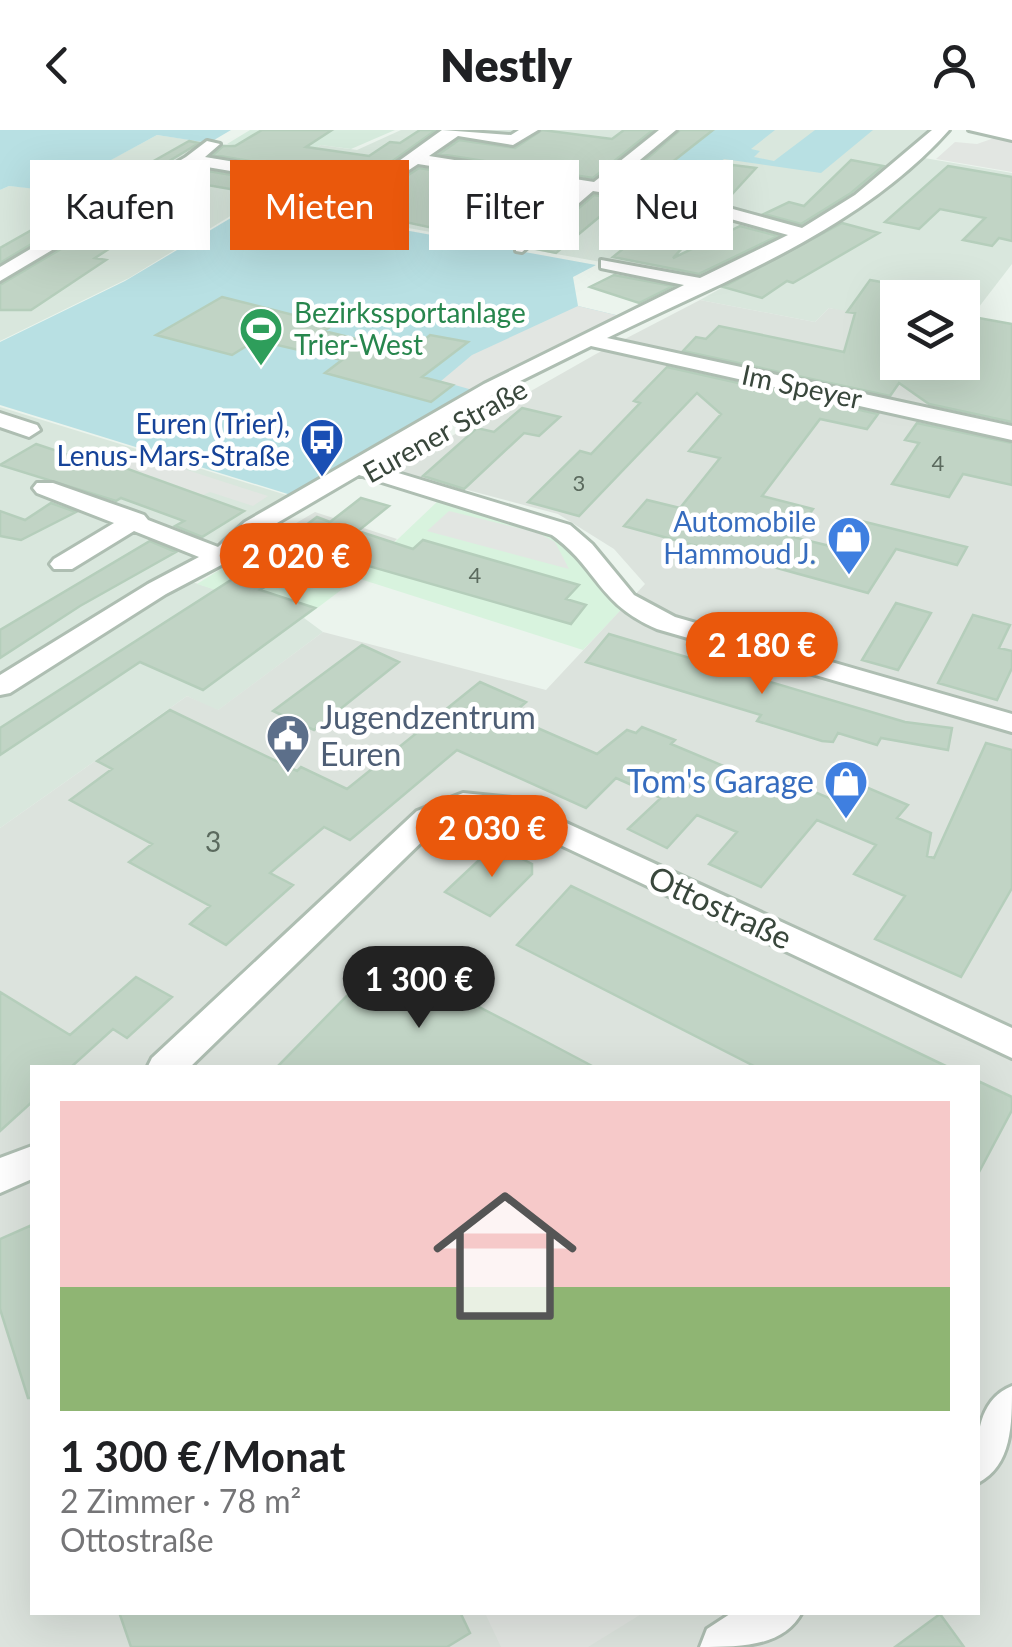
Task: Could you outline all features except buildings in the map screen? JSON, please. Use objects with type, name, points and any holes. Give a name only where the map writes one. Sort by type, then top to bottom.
[{"type":"street","points":[[409,165],[453,131],[513,140],[530,130]]},
{"type":"street","points":[[579,199],[668,130]]},
{"type":"street","name":"Eurener Straße","points":[[7,676],[363,470],[584,354],[592,341],[805,234],[861,199],[940,130]]},
{"type":"street","points":[[977,130],[1012,136]]},
{"type":"street","points":[[192,160],[212,144]]},
{"type":"street","points":[[391,160],[407,150],[422,156],[701,204],[805,234]]},
{"type":"street","points":[[0,275],[42,250]]},
{"type":"street","points":[[606,264],[704,284]]},
{"type":"street","points":[[628,323],[635,345],[654,355]]},
{"type":"street","name":"Im Speyer","points":[[592,341],[1012,433]]},
{"type":"street","points":[[0,420],[30,430]]},
{"type":"street","points":[[363,470],[532,518],[561,530],[575,540],[615,592],[635,608],[684,630],[1012,723]]},
{"type":"street","points":[[46,488],[229,549]]},
{"type":"street","points":[[63,564],[136,520]]},
{"type":"street","name":"Ottostraße","points":[[168,1065],[428,818],[455,804],[478,802],[501,805],[1012,1044]]},
{"type":"street","points":[[0,1176],[30,1163]]},
{"type":"street","points":[[980,1458],[1001,1432],[1012,1408]]},
{"type":"street","points":[[725,1647],[773,1615]]},
{"type":"shaded area","points":[[0,130],[231,130],[209,143],[157,135],[111,160],[30,160],[30,188],[9,186],[0,190]]},
{"type":"shaded area","points":[[250,130],[395,130],[351,149],[321,145],[304,156],[227,144]]},
{"type":"shaded area","points":[[401,130],[928,130],[901,154],[1012,173],[1012,264],[980,306],[980,280],[880,280],[880,303],[847,312],[829,308],[815,322],[700,300],[725,286],[698,279],[533,250],[579,250],[579,160],[429,160],[429,232],[409,228],[409,160],[230,160],[230,216],[210,228],[210,160],[110,160],[157,135],[304,156],[321,145],[357,150]]},
{"type":"shaded area","points":[[775,130],[751,149],[760,151],[754,157],[774,161],[815,130],[873,130],[821,173],[724,159],[670,160],[704,132]]},
{"type":"shaded area","points":[[997,137],[1012,139],[1012,172],[936,159],[955,142],[977,144]]},
{"type":"shaded area","points":[[9,186],[30,188],[30,250],[175,250],[129,278],[0,341],[0,190]]},
{"type":"shaded area","name":"Bezirkssportanlage Trier-West","points":[[230,218],[230,250],[409,250],[409,231],[429,235],[429,250],[514,250],[596,265],[573,277],[578,306],[620,316],[444,405],[291,495],[0,405],[0,342],[125,281],[177,250],[210,250],[210,230]]},
{"type":"shaded area","points":[[858,296],[880,300],[880,380],[980,380],[980,318],[1012,324],[1012,1647],[0,1647],[0,828],[187,696],[218,710],[323,632],[546,690],[645,584],[614,549],[558,514],[392,470],[700,300],[815,322],[829,308],[847,311]]},
{"type":"shaded area","points":[[578,306],[620,316],[476,391],[441,381],[472,355]]},
{"type":"shaded area","points":[[0,407],[296,498],[164,573],[304,618],[323,632],[217,711],[187,696],[0,828]]},
{"type":"shaded area","points":[[97,455],[184,469],[268,496],[253,506],[210,492],[203,495],[152,476],[92,487],[78,494],[50,483]]},
{"type":"shaded area","points":[[439,500],[531,525],[565,542],[622,609],[583,650],[357,578]]},
{"type":"shaded area","points":[[449,511],[538,533],[555,542],[569,569],[427,531]]},
{"type":"shaded area","points":[[315,512],[397,539],[353,581],[262,543]]},
{"type":"shaded area","points":[[262,543],[353,581],[304,618],[197,584]]},
{"type":"shaded area","points":[[486,1615],[640,1615],[588,1647],[501,1647]]},
{"type":"place","name":"Bezirkssportanlage Trier-West","points":[[261,367]]},
{"type":"place","name":"Euren (Trier), Lenus-Mars-Straße","points":[[322,478]]},
{"type":"place","name":"Automobile Hammoud J.","points":[[849,576]]},
{"type":"place","name":"Jugendzentrum Euren","points":[[288,774]]},
{"type":"place","name":"Tom's Garage","points":[[846,820]]}]
